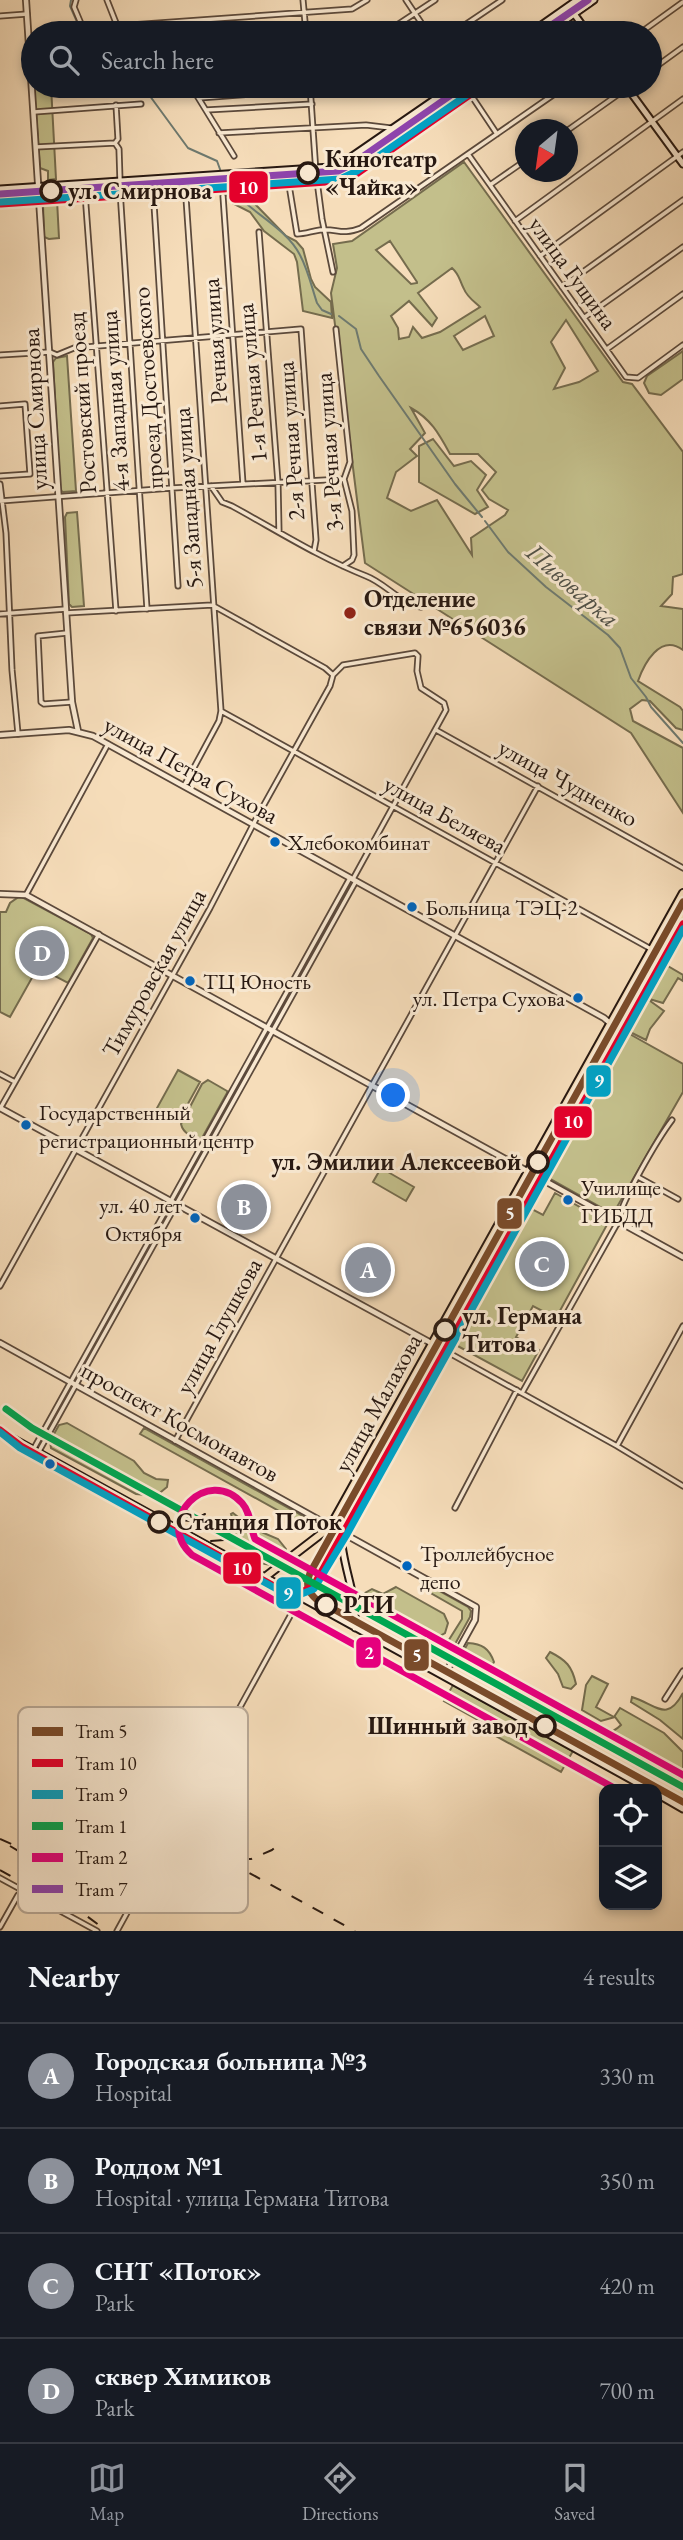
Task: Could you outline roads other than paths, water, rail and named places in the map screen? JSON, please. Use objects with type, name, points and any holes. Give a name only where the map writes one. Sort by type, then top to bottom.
[{"type":"main road","points":[[547,21],[577,0]]},
{"type":"main road","points":[[564,21],[594,0]]},
{"type":"main road","points":[[568,6],[579,21]]},
{"type":"main road","points":[[0,189],[331,167],[343,163],[437,98]]},
{"type":"main road","points":[[0,198],[334,176],[354,167],[453,98]]},
{"type":"main road","points":[[636,98],[680,154],[683,164]]},
{"type":"main road","name":"улица Малахова","points":[[330,1527],[683,893]]},
{"type":"main road","name":"улица Малахова","points":[[302,1598],[341,1533],[683,915]]},
{"type":"main road","points":[[0,1432],[639,1784]]},
{"type":"main road","points":[[264,1577],[330,1527]]},
{"type":"main road","points":[[341,1533],[342,1552],[356,1612],[355,1628]]},
{"type":"main road","points":[[662,1797],[683,1809]]},
{"type":"street","name":"улица Смирнова","points":[[26,0],[28,21]]},
{"type":"street","points":[[76,0],[74,7],[80,21]]},
{"type":"street","points":[[107,0],[115,21]]},
{"type":"street","points":[[303,0],[305,21]]},
{"type":"street","points":[[189,21],[352,9],[367,0]]},
{"type":"street","points":[[406,0],[420,21]]},
{"type":"street","points":[[403,21],[435,0]]},
{"type":"street","points":[[471,21],[502,0]]},
{"type":"street","points":[[564,0],[568,6]]},
{"type":"street","points":[[657,21],[683,2]]},
{"type":"street","points":[[0,16],[27,14]]},
{"type":"street","points":[[662,62],[683,47]]},
{"type":"street","name":"улица Смирнова","points":[[33,98],[72,702],[78,731]]},
{"type":"street","points":[[199,98],[234,156]]},
{"type":"street","points":[[311,98],[315,168],[333,272]]},
{"type":"street","points":[[476,98],[497,134]]},
{"type":"street","points":[[289,185],[297,234],[325,229],[344,233],[361,228],[549,98]]},
{"type":"street","points":[[578,123],[612,98]]},
{"type":"street","points":[[515,221],[683,99]]},
{"type":"street","points":[[34,112],[141,104]]},
{"type":"street","points":[[206,110],[312,104]]},
{"type":"street","points":[[115,143],[118,139],[116,105]]},
{"type":"street","points":[[219,133],[374,125],[393,128]]},
{"type":"street","points":[[36,147],[115,143]]},
{"type":"street","points":[[115,143],[119,149],[120,181]]},
{"type":"street","name":"улица Гущина","points":[[468,154],[626,377],[638,378],[683,345]]},
{"type":"street","points":[[540,256],[680,154]]},
{"type":"street","points":[[490,186],[515,168]]},
{"type":"street","name":"проезд Достоевского","points":[[153,188],[178,586]]},
{"type":"street","name":"4-я Западная улица","points":[[120,190],[148,609]]},
{"type":"street","name":"Ростовский проезд","points":[[85,193],[105,493],[116,611]]},
{"type":"street","name":"Речная улица","points":[[223,196],[243,484]]},
{"type":"street","name":"5-я Западная улица","points":[[184,786],[219,721],[221,712],[186,198]]},
{"type":"street","points":[[562,287],[683,200]]},
{"type":"street","name":"1-я Речная улица","points":[[259,232],[278,483],[279,532]]},
{"type":"street","points":[[585,317],[683,247]]},
{"type":"street","points":[[607,349],[683,294]]},
{"type":"street","name":"2-я Речная улица","points":[[265,332],[301,329],[316,540],[314,551]]},
{"type":"street","name":"3-я Речная улица","points":[[336,329],[350,462],[344,478],[352,511],[354,555],[343,566]]},
{"type":"street","points":[[0,355],[50,352],[57,355],[74,348],[265,332]]},
{"type":"street","points":[[0,406],[25,404],[30,474],[0,475]]},
{"type":"street","points":[[1,501],[344,478]]},
{"type":"street","points":[[0,484],[18,734]]},
{"type":"street","points":[[211,486],[222,502],[390,589],[411,606],[421,607]]},
{"type":"street","points":[[0,614],[212,605],[326,668],[332,675],[343,665],[415,653],[418,656],[416,671],[421,688],[446,706],[444,715],[273,1031],[75,1386],[35,1451]]},
{"type":"street","points":[[68,633],[40,635],[37,638],[42,703],[72,702]]},
{"type":"street","name":"Тимуровская улица","points":[[0,1286],[227,878],[253,824],[330,686],[332,675]]},
{"type":"street","name":"улица Беляева","points":[[221,712],[652,949]]},
{"type":"street","name":"улица Чудненко","points":[[436,730],[683,867]]},
{"type":"street","name":"улица Петра Сухова","points":[[0,735],[78,731],[108,744],[604,1018],[619,1031]]},
{"type":"street","points":[[26,895],[108,744]]},
{"type":"street","name":"улица Глушкова","points":[[174,1441],[538,786]]},
{"type":"street","points":[[35,1451],[266,1028],[353,880]]},
{"type":"street","points":[[0,894],[26,895],[683,1257]]},
{"type":"street","points":[[99,934],[0,1107],[617,1446],[683,1486]]},
{"type":"street","points":[[0,1074],[15,1082]]},
{"type":"street","points":[[455,1508],[618,1222],[619,1214],[638,1177],[672,1120]]},
{"type":"street","points":[[638,1177],[678,1199]]},
{"type":"street","points":[[617,1446],[683,1326]]},
{"type":"street","name":"проспект Космонавтов","points":[[0,1343],[476,1607],[475,1620],[444,1676]]},
{"type":"street","points":[[240,1707],[302,1598]]},
{"type":"street","points":[[665,1699],[683,1671]]},
{"type":"street","points":[[0,1878],[18,1888]]},
{"type":"street","points":[[0,1927],[18,1895]]},
{"type":"street","points":[[64,1913],[97,1931]]},
{"type":"street","points":[[117,1930],[126,1913]]},
{"type":"waterway","name":"Пивоварка","points":[[71,0],[70,6],[77,21]]},
{"type":"waterway","name":"Пивоварка","points":[[151,98],[188,148],[217,161],[221,172]]},
{"type":"waterway","name":"Пивоварка","points":[[228,186],[294,245],[305,267],[317,303],[322,310],[331,314]]},
{"type":"waterway","name":"Пивоварка","points":[[339,316],[356,329],[361,349],[379,376],[455,484],[482,517]]},
{"type":"waterway","name":"Пивоварка","points":[[485,521],[508,552],[620,648],[631,678],[651,707],[683,743]]},
{"type":"tram line","name":"7","points":[[557,21],[588,0]]},
{"type":"tram line","name":"7","points":[[0,194],[338,171],[447,98]]},
{"type":"tram line","name":"9","points":[[1,202],[340,179],[357,171],[463,98]]},
{"type":"tram line","name":"10","points":[[1,204],[341,181],[358,173],[466,98]]},
{"type":"tram line","name":"5","points":[[683,902],[308,1577],[310,1591],[317,1600],[683,1802]]},
{"type":"tram line","name":"10","points":[[0,1430],[21,1446],[283,1591],[302,1592],[314,1585],[683,924]]},
{"type":"tram line","name":"9","points":[[0,1432],[20,1448],[282,1592],[299,1595],[314,1589],[683,929]]},
{"type":"tram line","name":"1","points":[[6,1409],[32,1428],[683,1787]]},
{"type":"tram line","name":"2","points":[[607,1784],[192,1555],[182,1541],[179,1527],[182,1513],[190,1502],[201,1494],[214,1490],[228,1493],[245,1507],[255,1539],[683,1775]]},
{"type":"tram line","points":[[178,1520],[192,1521],[205,1514]]},
{"type":"tram line","points":[[211,1541],[224,1540],[231,1531]]},
{"type":"railway","points":[[0,1839],[18,1846]]},
{"type":"railway","points":[[248,1859],[272,1850],[280,1843]]},
{"type":"railway","points":[[10,1846],[18,1851]]},
{"type":"railway","points":[[0,1870],[18,1880]]},
{"type":"railway","points":[[248,1872],[355,1931]]},
{"type":"railway","points":[[83,1913],[103,1928]]},
{"type":"place","name":"Кинотеатр «Чайка»","points":[[308,173]]},
{"type":"place","name":"ул. Смирнова","points":[[51,191]]},
{"type":"place","name":"Отделение связи №656036","points":[[350,613]]},
{"type":"place","name":"Хлебокомбинат","points":[[275,842]]},
{"type":"place","name":"Больница ТЭЦ-2","points":[[412,907]]},
{"type":"place","name":"сквер Химиков","points":[[42,953]]},
{"type":"place","name":"ТЦ Юность","points":[[190,981]]},
{"type":"place","name":"ул. Петра Сухова","points":[[578,998]]},
{"type":"place","name":"Государственный регистрационный центр","points":[[26,1125]]},
{"type":"place","name":"ул. Эмилии Алексеевой","points":[[538,1162]]},
{"type":"place","name":"Училище ГИБДД","points":[[568,1200]]},
{"type":"place","name":"Роддом №1","points":[[244,1207]]},
{"type":"place","name":"ул. 40 лет Октября","points":[[195,1218]]},
{"type":"place","name":"СНТ «Поток»","points":[[542,1264]]},
{"type":"place","name":"Городская больница №3","points":[[368,1270]]},
{"type":"place","name":"ул. Германа Титова","points":[[445,1330]]},
{"type":"place","name":"Станция Поток","points":[[159,1522]]},
{"type":"place","name":"Троллейбусное депо","points":[[407,1566]]},
{"type":"place","name":"РТИ","points":[[326,1605]]},
{"type":"place","name":"Шинный завод","points":[[545,1726]]}]
